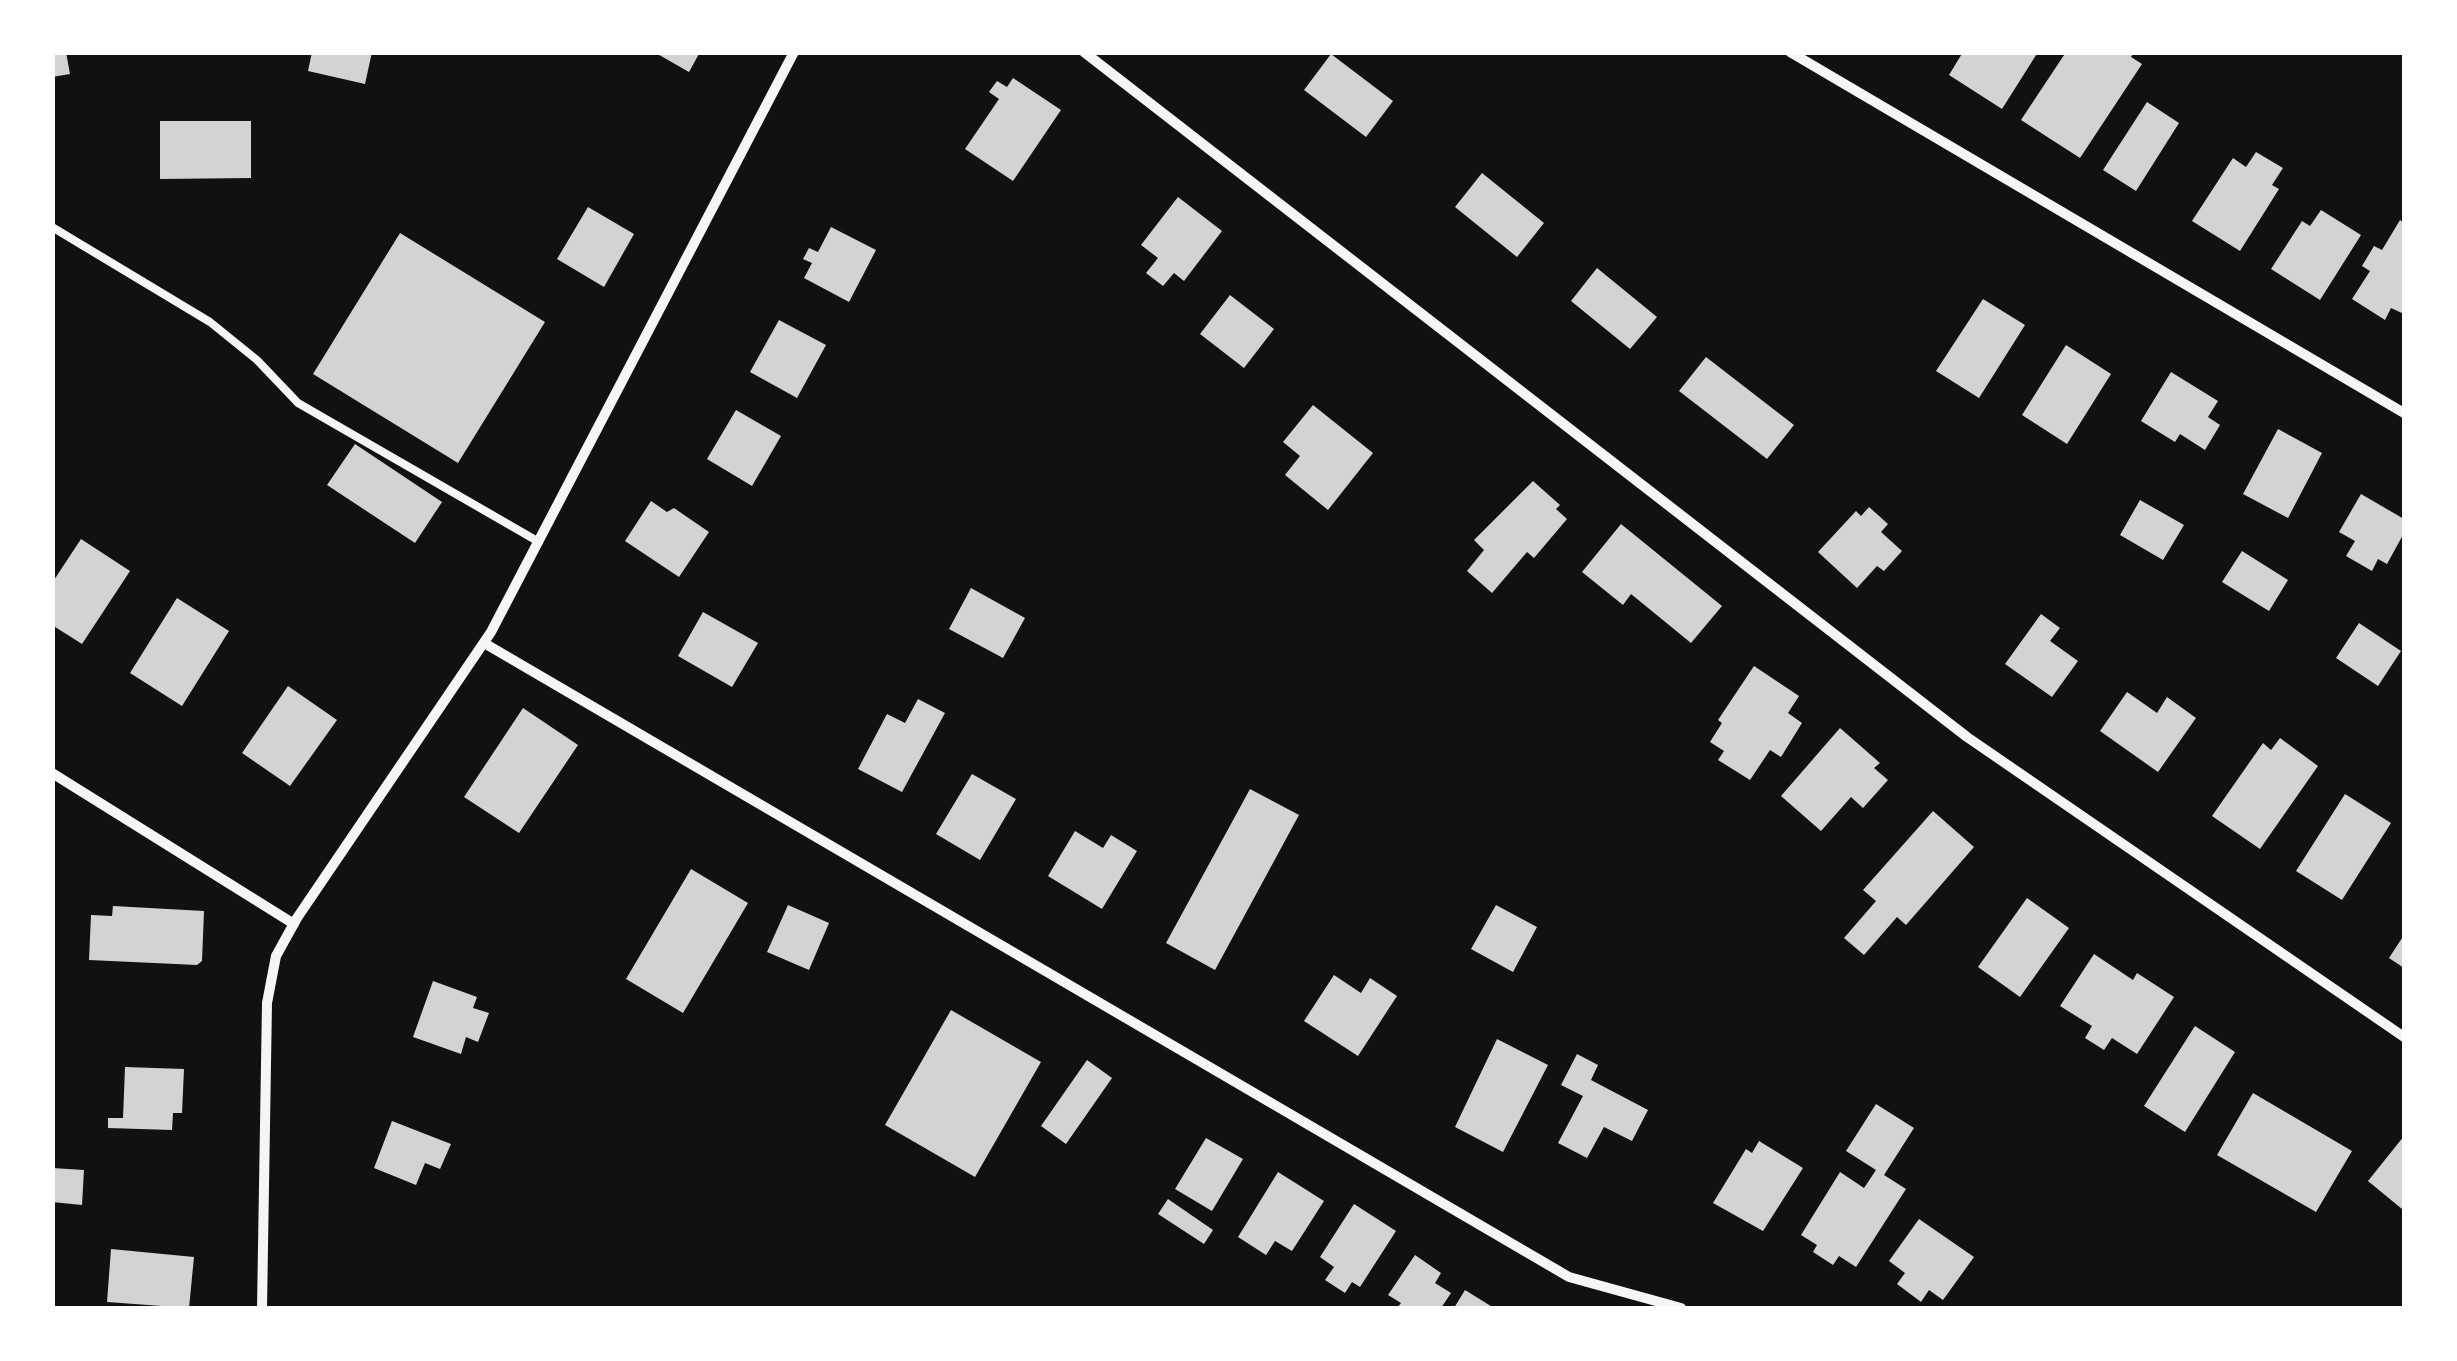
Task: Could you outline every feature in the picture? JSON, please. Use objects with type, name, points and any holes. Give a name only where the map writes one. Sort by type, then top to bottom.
[{"type":"street","points":[[262,1308],[267,1003],[273,964],[294,924],[484,643],[794,52]]},
{"type":"street","points":[[1084,52],[1967,736],[2404,1038]]},
{"type":"street","points":[[1790,52],[2404,413]]},
{"type":"street","points":[[484,643],[1569,1277],[1681,1308]]},
{"type":"street","points":[[52,773],[294,924]]},
{"type":"lane","points":[[52,227],[210,322],[257,360],[298,403],[539,542]]},
{"type":"building","points":[[52,52],[66,52],[70,74],[52,77]]},
{"type":"building","points":[[312,52],[372,52],[365,84],[308,71]]},
{"type":"building","points":[[654,52],[700,52],[689,72]]},
{"type":"building","points":[[1963,52],[2038,52],[2002,109],[1949,75]]},
{"type":"building","points":[[2066,52],[2134,52],[2131,57],[2142,64],[2080,158],[2021,120]]},
{"type":"building","points":[[1331,54],[1393,101],[1366,137],[1304,90]]},
{"type":"building","points":[[1013,78],[1061,110],[1013,181],[965,149],[999,99],[989,92],[997,81],[1007,87]]},
{"type":"building","points":[[2147,102],[2179,123],[2136,191],[2103,170]]},
{"type":"building","points":[[160,121],[251,121],[251,178],[160,179]]},
{"type":"building","points":[[2256,152],[2283,168],[2272,185],[2279,189],[2240,251],[2192,221],[2233,158],[2246,167]]},
{"type":"building","points":[[1482,173],[1544,223],[1517,257],[1455,207]]},
{"type":"building","points":[[1178,197],[1222,231],[1184,281],[1174,273],[1163,286],[1146,273],[1158,258],[1141,245]]},
{"type":"building","points":[[588,207],[634,234],[604,287],[557,259]]},
{"type":"building","points":[[2321,210],[2361,235],[2320,300],[2271,269],[2302,221],[2310,226]]},
{"type":"building","points":[[2400,220],[2404,223],[2404,314],[2391,308],[2385,320],[2352,299],[2370,271],[2362,266],[2374,246],[2382,250]]},
{"type":"building","points":[[831,227],[876,250],[849,302],[804,278],[812,263],[803,259],[809,248],[818,252]]},
{"type":"building","points":[[400,233],[545,322],[458,463],[313,374]]},
{"type":"building","points":[[1597,268],[1657,317],[1630,349],[1571,301]]},
{"type":"building","points":[[1230,295],[1274,329],[1244,368],[1200,334]]},
{"type":"building","points":[[1983,299],[2025,325],[1979,398],[1936,371]]},
{"type":"building","points":[[779,320],[826,345],[797,398],[750,372]]},
{"type":"building","points":[[2066,345],[2111,374],[2067,444],[2022,415]]},
{"type":"building","points":[[1706,357],[1794,425],[1767,459],[1679,391]]},
{"type":"building","points":[[2171,372],[2218,401],[2208,417],[2220,425],[2205,450],[2180,434],[2175,442],[2141,421]]},
{"type":"building","points":[[1313,405],[1373,453],[1328,510],[1285,475],[1300,456],[1283,442]]},
{"type":"building","points":[[736,410],[781,436],[752,486],[707,459]]},
{"type":"building","points":[[2278,429],[2322,453],[2288,518],[2243,494]]},
{"type":"building","points":[[355,444],[442,502],[415,543],[327,485]]},
{"type":"building","points":[[1533,481],[1560,505],[1556,509],[1567,519],[1534,558],[1527,552],[1492,593],[1467,571],[1484,550],[1474,540]]},
{"type":"building","points":[[2361,494],[2404,519],[2404,533],[2387,564],[2378,559],[2372,571],[2346,556],[2355,541],[2339,532]]},
{"type":"building","points":[[2140,500],[2184,525],[2163,560],[2120,535]]},
{"type":"building","points":[[651,501],[667,512],[674,508],[709,532],[679,577],[625,541]]},
{"type":"building","points":[[1869,507],[1888,524],[1881,532],[1902,551],[1884,571],[1877,566],[1857,588],[1818,552],[1856,511],[1861,516]]},
{"type":"building","points":[[1621,524],[1722,606],[1691,643],[1631,594],[1623,605],[1582,572]]},
{"type":"building","points":[[81,539],[130,571],[82,644],[52,625],[52,583]]},
{"type":"building","points":[[2242,551],[2288,580],[2269,611],[2222,582]]},
{"type":"building","points":[[971,588],[1025,618],[1003,658],[949,629]]},
{"type":"building","points":[[177,598],[229,631],[182,706],[130,673]]},
{"type":"building","points":[[703,612],[758,643],[732,687],[678,656]]},
{"type":"building","points":[[2041,614],[2060,628],[2050,641],[2078,661],[2052,697],[2005,664]]},
{"type":"building","points":[[2359,623],[2401,651],[2378,686],[2336,658]]},
{"type":"building","points":[[1754,666],[1799,696],[1788,713],[1802,723],[1781,757],[1770,750],[1750,780],[1718,760],[1724,751],[1710,742],[1722,723],[1718,720]]},
{"type":"building","points":[[288,686],[337,720],[290,786],[242,753]]},
{"type":"building","points":[[2127,692],[2157,713],[2167,697],[2196,718],[2158,772],[2100,731]]},
{"type":"building","points":[[918,699],[945,713],[902,792],[858,769],[887,714],[905,723]]},
{"type":"building","points":[[523,708],[578,745],[519,833],[464,797]]},
{"type":"building","points":[[1840,728],[1880,763],[1874,768],[1888,780],[1863,808],[1851,797],[1821,831],[1781,796]]},
{"type":"building","points":[[2280,738],[2318,766],[2260,849],[2212,816],[2263,743],[2271,750]]},
{"type":"building","points":[[972,774],[1016,799],[980,860],[936,834]]},
{"type":"building","points":[[1250,789],[1299,815],[1215,970],[1166,943]]},
{"type":"building","points":[[2345,794],[2391,823],[2342,900],[2296,871]]},
{"type":"building","points":[[1933,811],[1974,847],[1906,925],[1897,917],[1864,955],[1844,938],[1876,901],[1863,890]]},
{"type":"building","points":[[1075,831],[1103,848],[1111,835],[1137,851],[1102,909],[1048,876]]},
{"type":"building","points":[[691,869],[748,903],[683,1013],[626,979]]},
{"type":"building","points":[[2027,898],[2069,928],[2020,997],[1978,967]]},
{"type":"building","points":[[788,905],[829,923],[809,970],[767,952]]},
{"type":"building","points":[[1496,905],[1537,927],[1513,972],[1471,949]]},
{"type":"building","points":[[113,906],[204,911],[202,961],[197,965],[89,960],[91,915],[112,916]]},
{"type":"building","points":[[2404,935],[2404,968],[2389,958]]},
{"type":"building","points":[[2094,954],[2133,980],[2137,973],[2174,997],[2137,1054],[2112,1038],[2104,1050],[2085,1038],[2092,1026],[2060,1006]]},
{"type":"building","points":[[1334,975],[1361,993],[1370,978],[1397,996],[1358,1056],[1304,1021]]},
{"type":"building","points":[[433,981],[477,997],[473,1008],[489,1013],[478,1042],[466,1037],[461,1054],[413,1037]]},
{"type":"building","points":[[951,1010],[1041,1062],[975,1177],[885,1125]]},
{"type":"building","points":[[2195,1026],[2235,1052],[2185,1132],[2144,1106]]},
{"type":"building","points":[[1497,1039],[1548,1065],[1503,1152],[1455,1127]]},
{"type":"building","points":[[1577,1054],[1598,1065],[1591,1080],[1648,1110],[1632,1141],[1604,1127],[1587,1158],[1558,1143],[1583,1096],[1561,1085]]},
{"type":"building","points":[[1087,1060],[1112,1078],[1066,1144],[1041,1126]]},
{"type":"building","points":[[125,1067],[184,1069],[182,1113],[173,1113],[172,1130],[108,1128],[108,1118],[123,1118]]},
{"type":"building","points":[[2253,1093],[2352,1151],[2316,1212],[2217,1155]]},
{"type":"building","points":[[1876,1104],[1914,1128],[1884,1175],[1906,1189],[1856,1267],[1839,1256],[1833,1265],[1813,1252],[1817,1245],[1801,1235],[1840,1172],[1864,1188],[1876,1170],[1846,1151]]},
{"type":"building","points":[[392,1121],[451,1144],[440,1169],[425,1163],[416,1185],[374,1168]]},
{"type":"building","points":[[2404,1136],[2404,1205],[2402,1209],[2368,1181]]},
{"type":"building","points":[[1206,1138],[1243,1159],[1212,1211],[1175,1189]]},
{"type":"building","points":[[1759,1141],[1803,1168],[1763,1231],[1713,1203],[1746,1149],[1752,1153]]},
{"type":"building","points":[[52,1168],[84,1170],[82,1205],[52,1202]]},
{"type":"building","points":[[1278,1172],[1324,1201],[1292,1251],[1275,1241],[1266,1255],[1238,1237]]},
{"type":"building","points":[[1168,1199],[1213,1230],[1204,1244],[1158,1214]]},
{"type":"building","points":[[1354,1204],[1396,1231],[1360,1287],[1352,1282],[1345,1293],[1325,1280],[1334,1267],[1320,1257]]},
{"type":"building","points":[[1919,1219],[1974,1257],[1943,1300],[1929,1290],[1921,1302],[1897,1284],[1905,1273],[1889,1261]]},
{"type":"building","points":[[111,1249],[194,1257],[189,1308],[107,1302]]},
{"type":"building","points":[[1415,1255],[1441,1273],[1435,1283],[1451,1293],[1441,1308],[1397,1308],[1401,1303],[1388,1295]]},
{"type":"building","points":[[1465,1290],[1494,1308],[1454,1308]]}]
